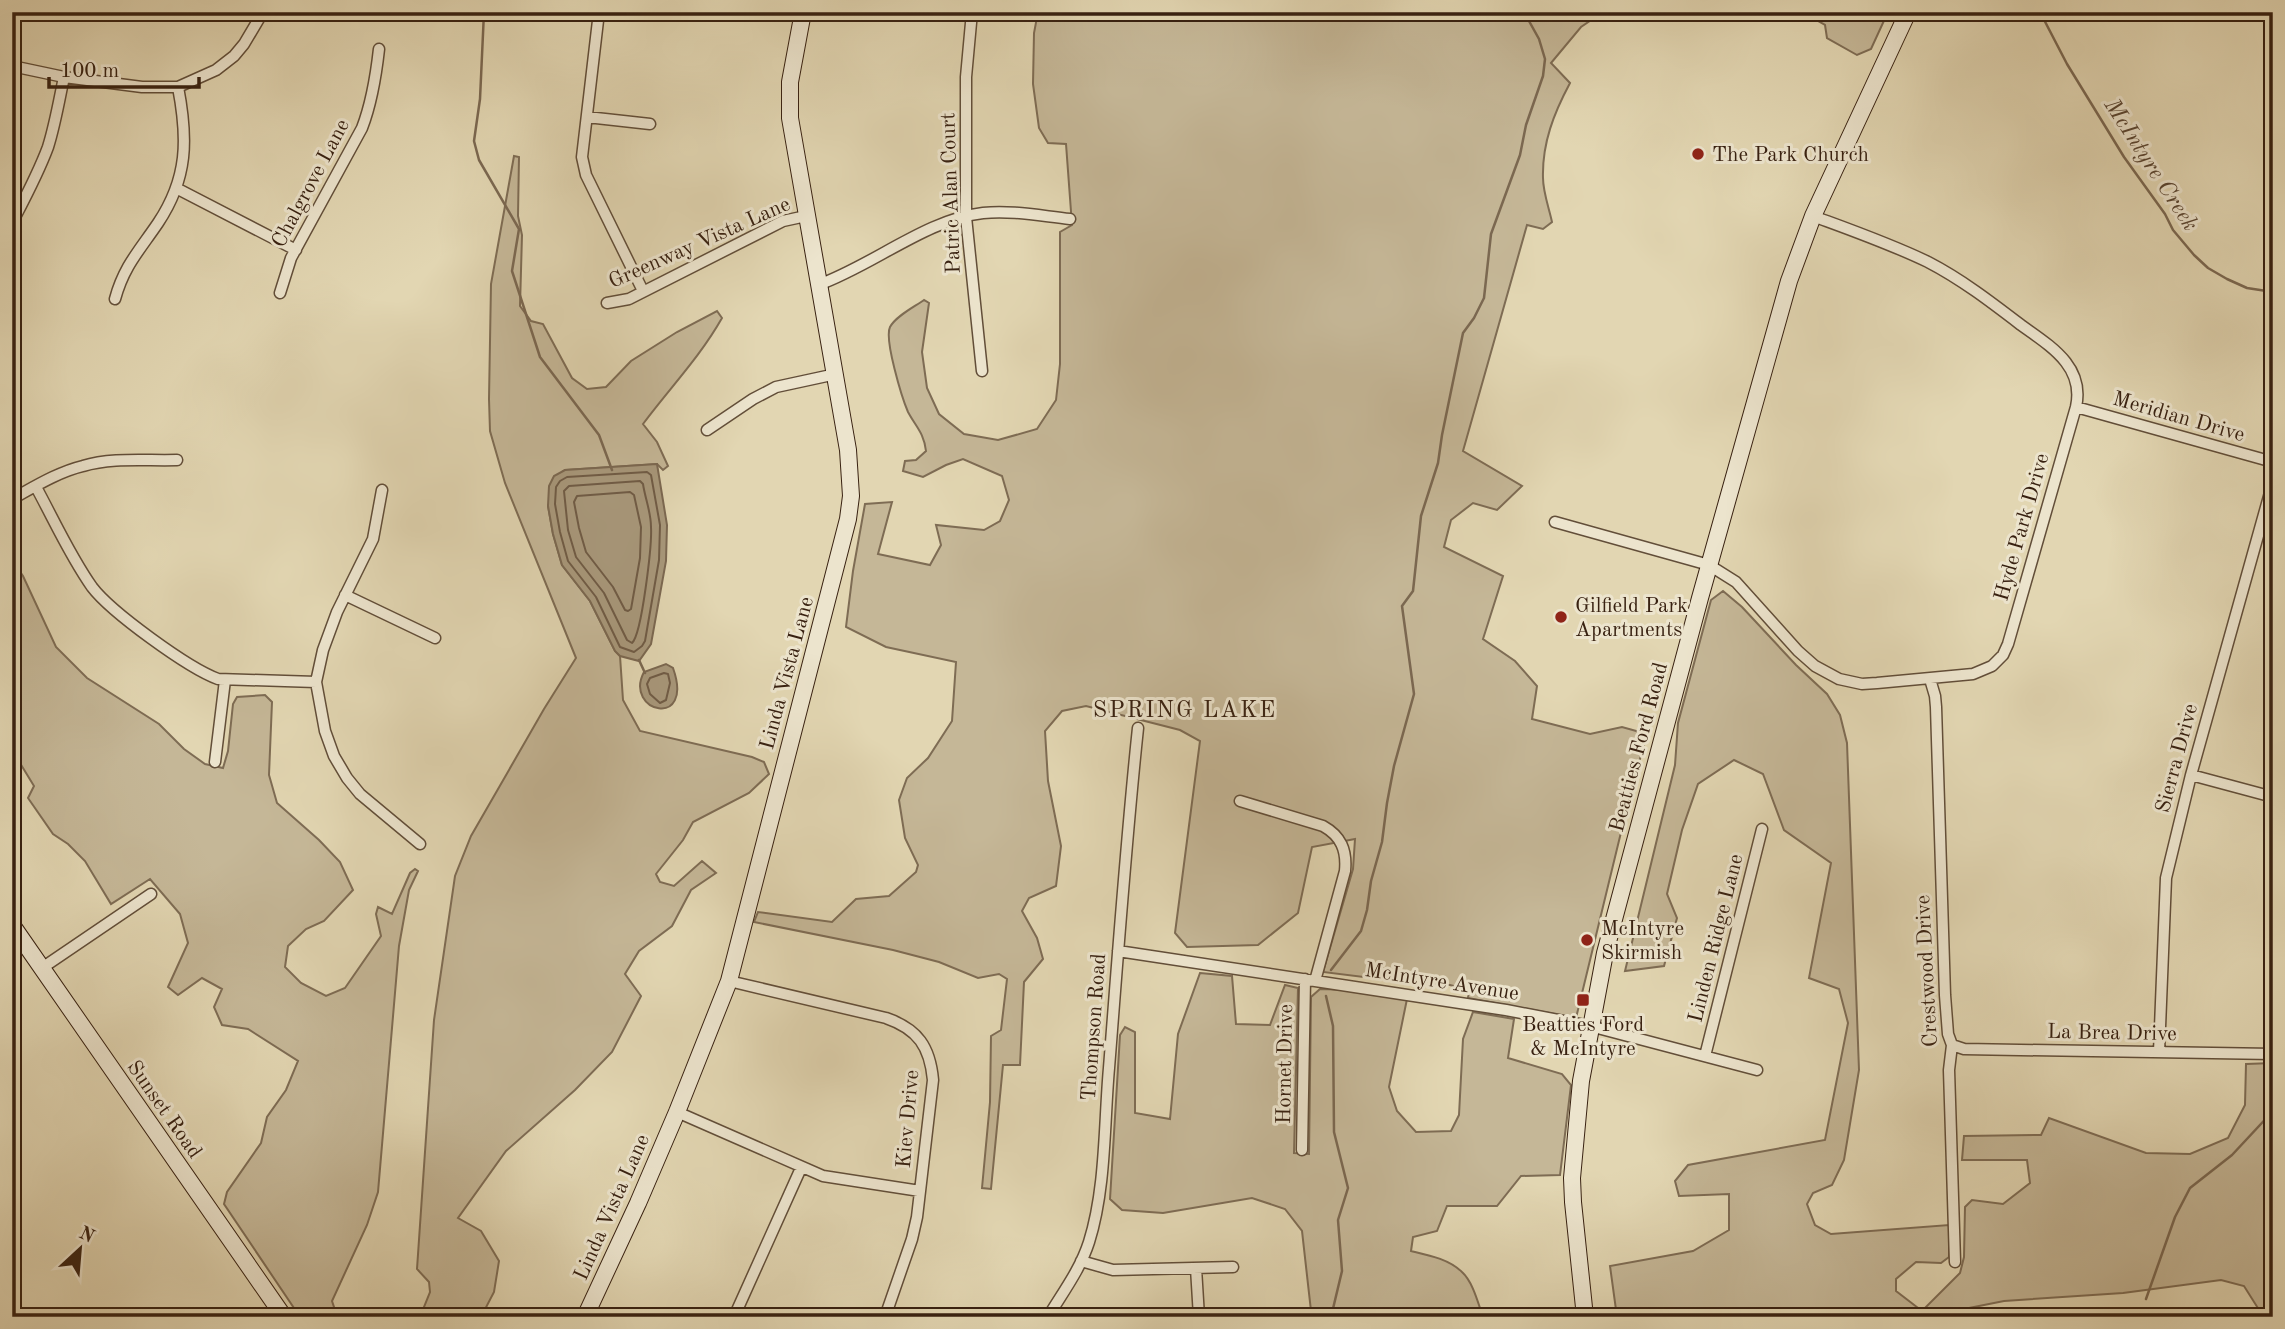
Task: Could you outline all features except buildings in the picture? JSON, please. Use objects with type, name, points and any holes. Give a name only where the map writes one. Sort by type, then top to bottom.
[{"type":"main road","name":"Linda Vista Lane","points":[[585,1317],[677,1112],[729,981],[848,519],[850,476],[836,374],[790,118],[789,97],[803,12]]},
{"type":"main road","name":"Beatties Ford Road","points":[[1585,1317],[1572,1178],[1581,1081],[1590,1026],[1621,887],[1789,281],[1813,216],[1908,12]]},
{"type":"main road","name":"Sunset Road","points":[[12,926],[284,1317]]},
{"type":"street","points":[[12,66],[64,77],[142,87],[178,87],[216,70],[234,56],[262,12]]},
{"type":"street","points":[[599,12],[582,157],[586,175],[643,291]]},
{"type":"street","name":"Patric Alan Court","points":[[972,12],[966,77],[966,217],[982,371]]},
{"type":"street","name":"Chalgrove Lane","points":[[280,293],[296,250],[362,128],[375,79],[379,49]]},
{"type":"street","points":[[12,223],[36,177],[47,148],[55,124],[64,77]]},
{"type":"street","points":[[115,299],[121,276],[159,222],[176,188],[185,139],[178,87]]},
{"type":"street","points":[[587,117],[650,124]]},
{"type":"street","points":[[176,188],[296,250]]},
{"type":"street","points":[[818,285],[838,278],[939,225],[966,217],[1000,213],[1070,219]]},
{"type":"street","name":"Greenway Vista Lane","points":[[607,303],[629,299],[783,221],[806,216]]},
{"type":"street","name":"Hyde Park Drive","points":[[1555,522],[1710,565],[1736,582],[1798,651],[1824,673],[1839,680],[1862,684],[1930,679],[1984,671],[2003,655],[2076,407],[2079,391],[2077,381],[2067,363],[2047,344],[1986,298],[1929,263],[1813,216]]},
{"type":"street","points":[[707,430],[776,387],[836,374]]},
{"type":"street","name":"Meridian Drive","points":[[2076,407],[2273,462]]},
{"type":"street","points":[[12,499],[83,465],[106,461],[177,460]]},
{"type":"street","name":"Sierra Drive","points":[[2159,1052],[2166,878],[2191,775],[2273,482]]},
{"type":"street","points":[[36,487],[82,570],[101,598],[188,664],[205,674],[225,680],[316,682]]},
{"type":"street","points":[[382,490],[373,539],[328,634],[316,682],[325,731],[334,756],[347,778],[360,794],[420,844]]},
{"type":"street","points":[[345,595],[435,638]]},
{"type":"street","name":"Crestwood Drive","points":[[1930,679],[1936,707],[1945,995],[1948,1034],[1952,1045],[1949,1070],[1955,1262]]},
{"type":"street","points":[[215,762],[225,680]]},
{"type":"street","name":"Thompson Road","points":[[1048,1317],[1081,1261],[1088,1243],[1097,1201],[1104,1141],[1124,866],[1139,728]]},
{"type":"street","points":[[2191,775],[2273,797]]},
{"type":"street","name":"Hornet Drive","points":[[1240,801],[1333,831],[1341,842],[1346,861],[1310,980],[1302,1150]]},
{"type":"street","name":"Linden Ridge Lane","points":[[1705,1056],[1762,829]]},
{"type":"street","points":[[42,968],[151,894]]},
{"type":"street","name":"McIntyre Avenue","points":[[1118,951],[1462,1002],[1590,1026],[1757,1070]]},
{"type":"street","name":"Kiev Drive","points":[[729,981],[886,1018],[909,1028],[918,1038],[931,1063],[933,1080],[912,1239],[885,1317]]},
{"type":"street","name":"La Brea Drive","points":[[1952,1045],[1964,1049],[2273,1054]]},
{"type":"street","points":[[677,1112],[823,1176],[920,1191]]},
{"type":"street","points":[[734,1317],[801,1168]]},
{"type":"street","points":[[1081,1261],[1113,1270],[1233,1267]]},
{"type":"street","points":[[1195,1268],[1199,1317]]},
{"type":"shaded area","points":[[1038,12],[1603,12],[1581,27],[1551,63],[1570,83],[1554,117],[1543,165],[1543,183],[1552,222],[1543,229],[1527,225],[1463,451],[1522,486],[1497,510],[1473,503],[1451,520],[1444,547],[1503,576],[1483,639],[1515,661],[1537,686],[1532,719],[1590,734],[1622,727],[1647,734],[1576,1018],[1468,998],[1469,990],[1450,985],[1323,972],[1353,869],[1355,839],[1312,847],[1298,913],[1258,945],[1187,947],[1175,933],[1200,741],[1180,730],[1086,706],[1062,711],[1045,731],[1048,781],[1061,846],[1056,886],[1029,898],[1022,911],[1037,938],[1043,959],[1024,982],[1020,1065],[1003,1065],[991,1189],[982,1188],[990,1102],[991,1036],[1001,1030],[1007,979],[999,974],[978,978],[939,962],[893,950],[754,922],[758,912],[832,922],[856,899],[889,896],[916,872],[918,865],[905,838],[899,800],[907,778],[928,758],[952,721],[956,662],[886,647],[846,627],[853,571],[865,504],[892,502],[878,554],[930,565],[941,545],[936,525],[984,530],[1000,521],[1009,500],[1002,476],[963,459],[923,477],[903,471],[905,461],[916,460],[926,451],[922,435],[905,405],[891,355],[890,327],[901,315],[924,300],[929,303],[922,352],[927,388],[939,414],[964,434],[998,440],[1037,429],[1056,400],[1060,364],[1060,232],[1072,225],[1066,144],[1048,143],[1039,128],[1033,84],[1034,33]]},
{"type":"shaded area","points":[[1802,12],[1888,12],[1871,49],[1857,55],[1827,38],[1825,25]]},
{"type":"shaded area","points":[[514,156],[519,157],[518,216],[522,235],[520,306],[531,321],[543,324],[572,378],[587,389],[606,387],[631,361],[677,332],[717,311],[722,318],[643,424],[657,442],[668,466],[663,470],[657,464],[565,470],[548,506],[562,565],[590,601],[620,656],[623,700],[640,731],[752,757],[764,762],[769,774],[749,793],[693,822],[683,840],[656,874],[660,882],[674,886],[702,861],[716,873],[691,890],[672,926],[639,951],[625,974],[641,996],[612,1052],[575,1090],[506,1151],[458,1218],[481,1231],[499,1261],[494,1292],[481,1317],[420,1317],[430,1292],[429,1282],[417,1269],[434,1020],[455,876],[471,836],[576,658],[505,483],[490,431],[491,284]]},
{"type":"shaded area","points":[[12,560],[23,576],[56,647],[87,678],[159,724],[184,749],[205,764],[223,768],[228,751],[233,704],[237,697],[265,695],[272,702],[269,775],[277,803],[340,862],[353,890],[324,921],[306,929],[288,946],[285,967],[301,983],[326,996],[345,988],[381,936],[376,914],[378,907],[392,914],[410,873],[415,869],[418,871],[409,890],[399,946],[378,1192],[367,1225],[332,1301],[336,1313],[334,1317],[300,1317],[224,1204],[227,1192],[261,1143],[267,1117],[286,1090],[298,1061],[248,1029],[222,1025],[214,1007],[222,989],[202,978],[178,995],[168,987],[188,943],[180,914],[150,879],[111,904],[85,861],[53,834],[28,798],[34,786],[12,750]]},
{"type":"shaded area","points":[[1723,591],[1827,694],[1840,715],[1847,743],[1859,1070],[1844,1160],[1832,1185],[1813,1193],[1807,1204],[1815,1225],[1831,1234],[1949,1225],[1949,1257],[1941,1263],[1916,1262],[1896,1279],[1896,1291],[1922,1311],[1960,1273],[1964,1257],[1965,1207],[1972,1200],[2003,1204],[2030,1183],[2027,1160],[1962,1160],[1964,1136],[2041,1135],[2049,1118],[2146,1153],[2190,1154],[2228,1138],[2245,1105],[2246,1064],[2273,1063],[2273,1317],[2261,1313],[2244,1286],[2221,1280],[2123,1293],[2004,1301],[1924,1317],[1617,1317],[1610,1266],[1693,1251],[1729,1230],[1729,1194],[1679,1196],[1675,1181],[1688,1165],[1825,1140],[1848,1023],[1839,989],[1809,978],[1831,863],[1784,830],[1763,774],[1734,760],[1698,784],[1682,830],[1667,894],[1677,918],[1664,966],[1625,971],[1675,765],[1678,723],[1711,600]]},
{"type":"shaded area","points":[[1200,973],[1232,976],[1236,1024],[1270,1025],[1285,985],[1298,988],[1294,1153],[1309,1154],[1311,997],[1320,989],[1351,990],[1407,999],[1389,1087],[1397,1111],[1416,1132],[1451,1131],[1459,1115],[1463,1039],[1473,1012],[1514,1019],[1508,1058],[1562,1074],[1571,1085],[1560,1175],[1521,1176],[1497,1206],[1447,1206],[1437,1231],[1413,1237],[1411,1251],[1445,1261],[1466,1276],[1483,1317],[1309,1317],[1311,1311],[1302,1231],[1285,1209],[1252,1198],[1163,1213],[1122,1210],[1110,1199],[1120,1035],[1125,1027],[1135,1032],[1135,1113],[1170,1119],[1178,1034]]},
{"type":"water","points":[[657,464],[667,525],[666,561],[651,644],[639,661],[620,656],[615,651],[590,601],[562,565],[548,506],[549,486],[554,476],[565,470]]},
{"type":"water","points":[[666,664],[673,668],[677,688],[675,700],[668,707],[659,708],[650,705],[643,697],[640,686],[644,672]]},
{"type":"waterway","points":[[484,12],[480,99],[474,141],[479,160],[519,229],[512,271],[540,357],[599,435],[612,470]]},
{"type":"waterway","points":[[1331,970],[1361,931],[1367,910],[1371,881],[1382,842],[1394,766],[1414,694],[1402,606],[1413,591],[1421,516],[1438,463],[1463,333],[1484,298],[1491,234],[1520,155],[1526,125],[1543,76],[1545,59],[1539,39],[1524,12]]},
{"type":"waterway","name":"McIntyre Creek","points":[[2040,12],[2067,64],[2173,230],[2208,268],[2247,288],[2273,292]]},
{"type":"waterway","points":[[639,660],[645,673]]},
{"type":"waterway","points":[[1326,996],[1333,1026],[1334,1132],[1348,1188],[1338,1220],[1342,1271],[1331,1317]]},
{"type":"waterway","points":[[2146,1299],[2175,1217],[2190,1188],[2232,1155],[2273,1111]]},
{"type":"place","name":"The Park Church","points":[[1698,154]]},
{"type":"place","name":"Gilfield Park Apartments","points":[[1561,617]]},
{"type":"place","name":"McIntyre Skirmish","points":[[1587,940]]},
{"type":"place","name":"Beatties Ford & McIntyre","points":[[1583,1000]]},
{"type":"district","name":"SPRING LAKE","points":[[1185,709]]}]
